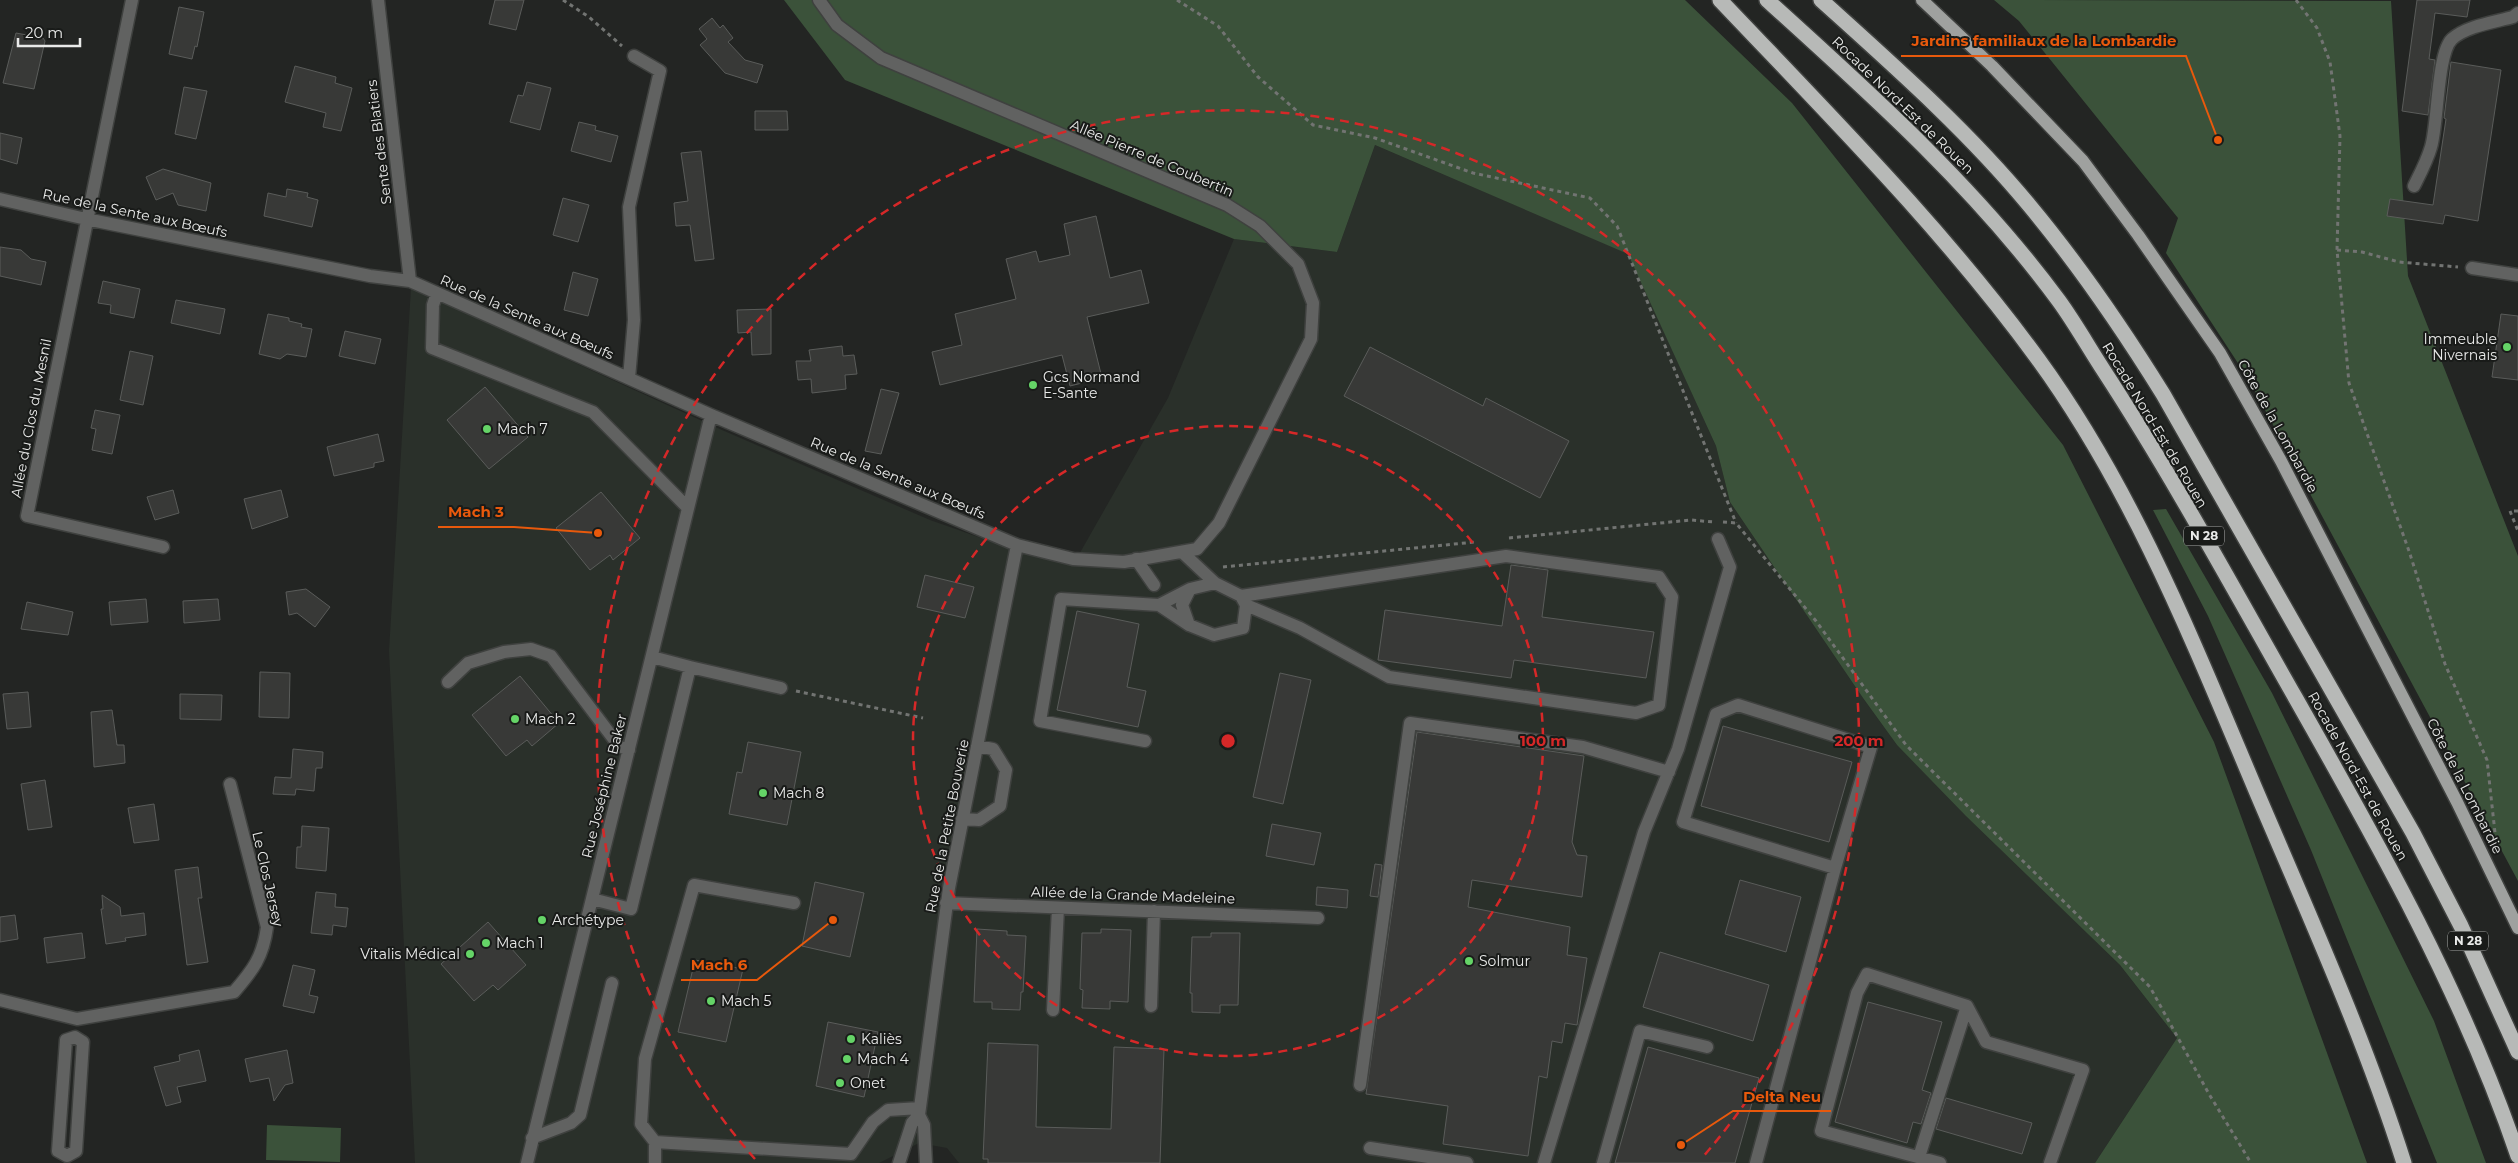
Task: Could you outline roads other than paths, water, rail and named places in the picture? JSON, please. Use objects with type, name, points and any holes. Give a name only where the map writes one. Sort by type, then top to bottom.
[{"type":"highway","points":[[1720,0],[1866,155],[1967,266],[2040,362],[2116,481],[2177,603],[2316,930],[2393,1129],[2404,1163]]},
{"type":"highway","name":"Rocade Nord-Est de Rouen","points":[[1767,0],[1952,173],[2002,229],[2060,302],[2118,391],[2160,459],[2411,907],[2467,1026],[2503,1111],[2518,1156]]},
{"type":"highway","name":"Rocade Nord-Est de Rouen","points":[[1820,0],[1954,124],[2028,204],[2083,273],[2121,327],[2163,394],[2413,833],[2461,926],[2518,1052]]},
{"type":"main road","name":"Côte de la Lombardie","points":[[1922,0],[1992,66],[2083,160],[2138,234],[2220,353],[2281,461],[2456,802],[2518,928]]},
{"type":"street","points":[[86,219],[132,0]]},
{"type":"street","name":"Sente des Blatiers","points":[[378,0],[410,281]]},
{"type":"street","name":"Allée Pierre de Coubertin","points":[[819,0],[837,25],[881,58],[1226,205],[1260,226],[1298,264],[1313,303],[1311,339],[1219,523],[1197,549],[1136,559]]},
{"type":"street","points":[[2414,186],[2431,147],[2442,70],[2448,44],[2453,38],[2471,30],[2513,17],[2518,13]]},
{"type":"street","points":[[628,378],[634,320],[629,207],[660,71],[634,56]]},
{"type":"street","name":"Rue de la Sente aux Bœufs","points":[[0,199],[86,219],[370,276],[410,281],[712,415],[1017,545],[1073,559],[1124,562],[1136,559]]},
{"type":"street","name":"Allée du Clos du Mesnil","points":[[86,219],[26,516],[163,547]]},
{"type":"street","points":[[2472,268],[2518,275]]},
{"type":"street","points":[[437,293],[433,305],[432,348],[593,412],[688,508]]},
{"type":"street","name":"Rue Joséphine Baker","points":[[527,1163],[712,415]]},
{"type":"street","points":[[1544,1163],[1644,832],[1678,749],[1730,567],[1718,539]]},
{"type":"street","name":"Rue de la Petite Bouverie","points":[[899,1163],[912,1122],[919,1112],[946,903],[1017,545]]},
{"type":"street","points":[[1182,552],[1215,582],[1243,601],[1300,628],[1388,677],[1636,713],[1659,705],[1672,597],[1659,577],[1506,556],[1243,601]]},
{"type":"street","points":[[1136,559],[1154,585]]},
{"type":"street","points":[[1159,605],[1190,589],[1215,582]]},
{"type":"street","points":[[1189,625],[1182,605],[1190,589]]},
{"type":"street","points":[[1145,741],[1040,721],[1061,599],[1159,605],[1189,625],[1214,635],[1243,628],[1243,601]]},
{"type":"street","points":[[448,682],[468,662],[504,652],[531,649],[551,656],[619,746],[629,750]]},
{"type":"street","points":[[652,657],[781,688]]},
{"type":"street","points":[[592,900],[632,909],[690,667]]},
{"type":"street","points":[[1756,1163],[1835,868],[1871,747],[1738,705],[1716,714],[1683,822],[1835,868]]},
{"type":"street","points":[[1360,1085],[1410,723],[1583,747],[1669,772]]},
{"type":"street","points":[[962,819],[980,820],[1000,806],[1006,770],[993,749],[977,746]]},
{"type":"street","name":"Le Clos Jersey","points":[[0,1000],[77,1019],[234,992],[251,972],[264,950],[266,927],[230,784]]},
{"type":"street","points":[[654,1163],[655,1142],[641,1124],[644,1059],[694,885],[794,903]]},
{"type":"street","name":"Allée de la Grande Madeleine","points":[[946,903],[1318,918]]},
{"type":"street","points":[[1053,1010],[1058,908]]},
{"type":"street","points":[[1151,1006],[1154,911]]},
{"type":"street","points":[[1940,1163],[1821,1131],[1858,993],[1867,974],[1967,1006],[1986,1042],[2083,1070],[2050,1163]]},
{"type":"street","points":[[532,1138],[571,1123],[580,1115],[612,983]]},
{"type":"street","points":[[1919,1157],[1967,1006]]},
{"type":"street","points":[[75,1037],[77,1019]]},
{"type":"street","points":[[1603,1163],[1640,1031],[1707,1047]]},
{"type":"street","points":[[75,1037],[83,1042],[76,1151],[67,1159],[58,1151],[66,1040],[75,1037]]},
{"type":"street","points":[[655,1142],[851,1154],[873,1122],[888,1110],[919,1112]]},
{"type":"street","name":"Rue de la Petite Bouverie","points":[[919,1112],[924,1124],[926,1163]]},
{"type":"street","points":[[1370,1148],[1467,1163]]},
{"type":"place","name":"Jardins familiaux de la Lombardie","points":[[2218,140]]},
{"type":"place","name":"Immeuble Nivernais","points":[[2507,347]]},
{"type":"place","name":"Gcs Normand E-Sante","points":[[1033,385]]},
{"type":"place","name":"Mach 7","points":[[487,429]]},
{"type":"place","name":"Mach 3","points":[[598,533]]},
{"type":"place","name":"Mach 2","points":[[515,719]]},
{"type":"place","name":"Mach 8","points":[[763,793]]},
{"type":"place","name":"Archétype","points":[[542,920]]},
{"type":"place","name":"Mach 6","points":[[833,920]]},
{"type":"place","name":"Mach 1","points":[[486,943]]},
{"type":"place","name":"Vitalis Médical","points":[[470,954]]},
{"type":"place","name":"Solmur","points":[[1469,961]]},
{"type":"place","name":"Mach 5","points":[[711,1001]]},
{"type":"place","name":"Kaliès","points":[[851,1039]]},
{"type":"place","name":"Mach 4","points":[[847,1059]]},
{"type":"place","name":"Onet","points":[[840,1083]]},
{"type":"place","name":"Delta Neu","points":[[1681,1145]]}]
